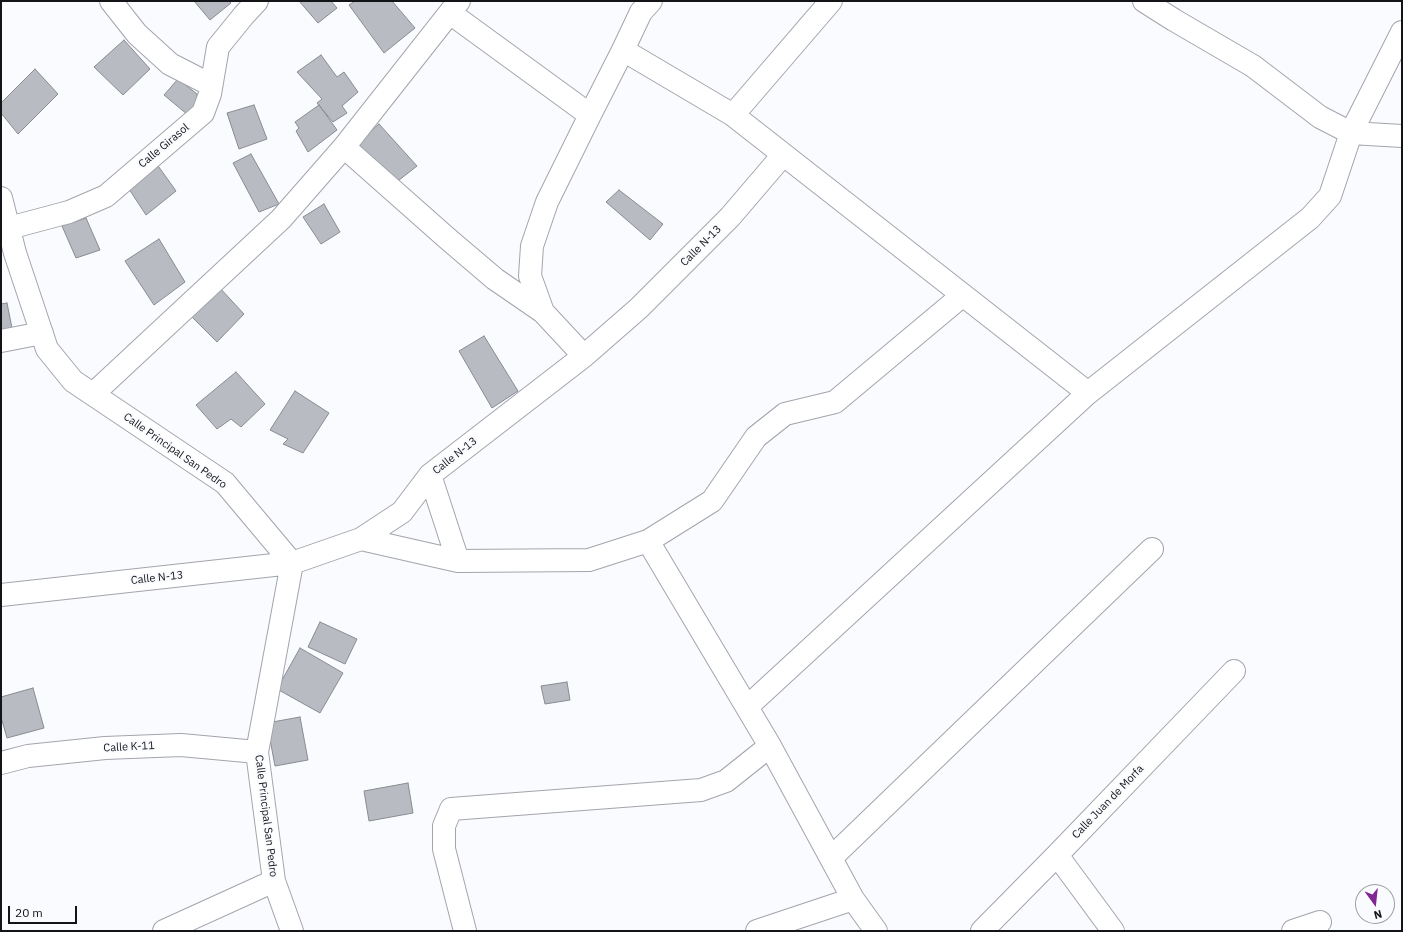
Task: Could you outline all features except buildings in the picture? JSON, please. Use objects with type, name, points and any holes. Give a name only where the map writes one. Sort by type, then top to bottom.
[{"type":"street","points":[[111,1],[137,34],[170,64],[211,85]]},
{"type":"street","name":"Calle Girasol","points":[[9,228],[69,212],[106,196],[203,113],[210,94],[218,47],[257,1]]},
{"type":"street","points":[[733,115],[831,1]]},
{"type":"street","points":[[1144,1],[1253,66],[1320,117],[1351,133],[1402,136]]},
{"type":"street","points":[[544,312],[530,276],[532,246],[548,202],[590,114],[623,50],[640,5]]},
{"type":"street","points":[[93,394],[281,219],[344,147],[455,7],[590,114]]},
{"type":"street","points":[[747,707],[1088,394],[1310,218],[1330,196],[1351,133],[1402,32]]},
{"type":"street","points":[[623,50],[733,115],[1088,394]]},
{"type":"street","points":[[344,147],[495,279],[544,312],[584,356]]},
{"type":"street","name":"Calle N-13","points":[[1,595],[292,564],[361,539],[402,512],[430,475],[584,356],[639,308],[725,222],[782,155]]},
{"type":"street","name":"Calle Principal San Pedro","points":[[1,198],[15,253],[47,348],[73,381],[225,483],[292,564],[257,752],[274,881],[292,931]]},
{"type":"street","points":[[361,539],[458,562],[589,560],[648,541],[712,501],[756,437],[785,414],[835,402],[963,295]]},
{"type":"street","points":[[1,341],[42,333]]},
{"type":"street","points":[[430,475],[458,562]]},
{"type":"street","points":[[648,541],[770,746],[853,899],[876,931]]},
{"type":"street","points":[[831,858],[1152,549]]},
{"type":"street","name":"Calle Juan de Morfa","points":[[982,931],[1234,672]]},
{"type":"street","name":"Calle K-11","points":[[1,763],[28,756],[105,748],[181,745],[257,752]]},
{"type":"street","points":[[465,931],[444,849],[444,826],[451,809],[701,790],[726,782],[770,746]]},
{"type":"street","points":[[1057,855],[1113,931]]},
{"type":"street","points":[[164,931],[274,881]]},
{"type":"street","points":[[757,931],[853,899]]},
{"type":"street","points":[[1293,931],[1320,922]]}]
